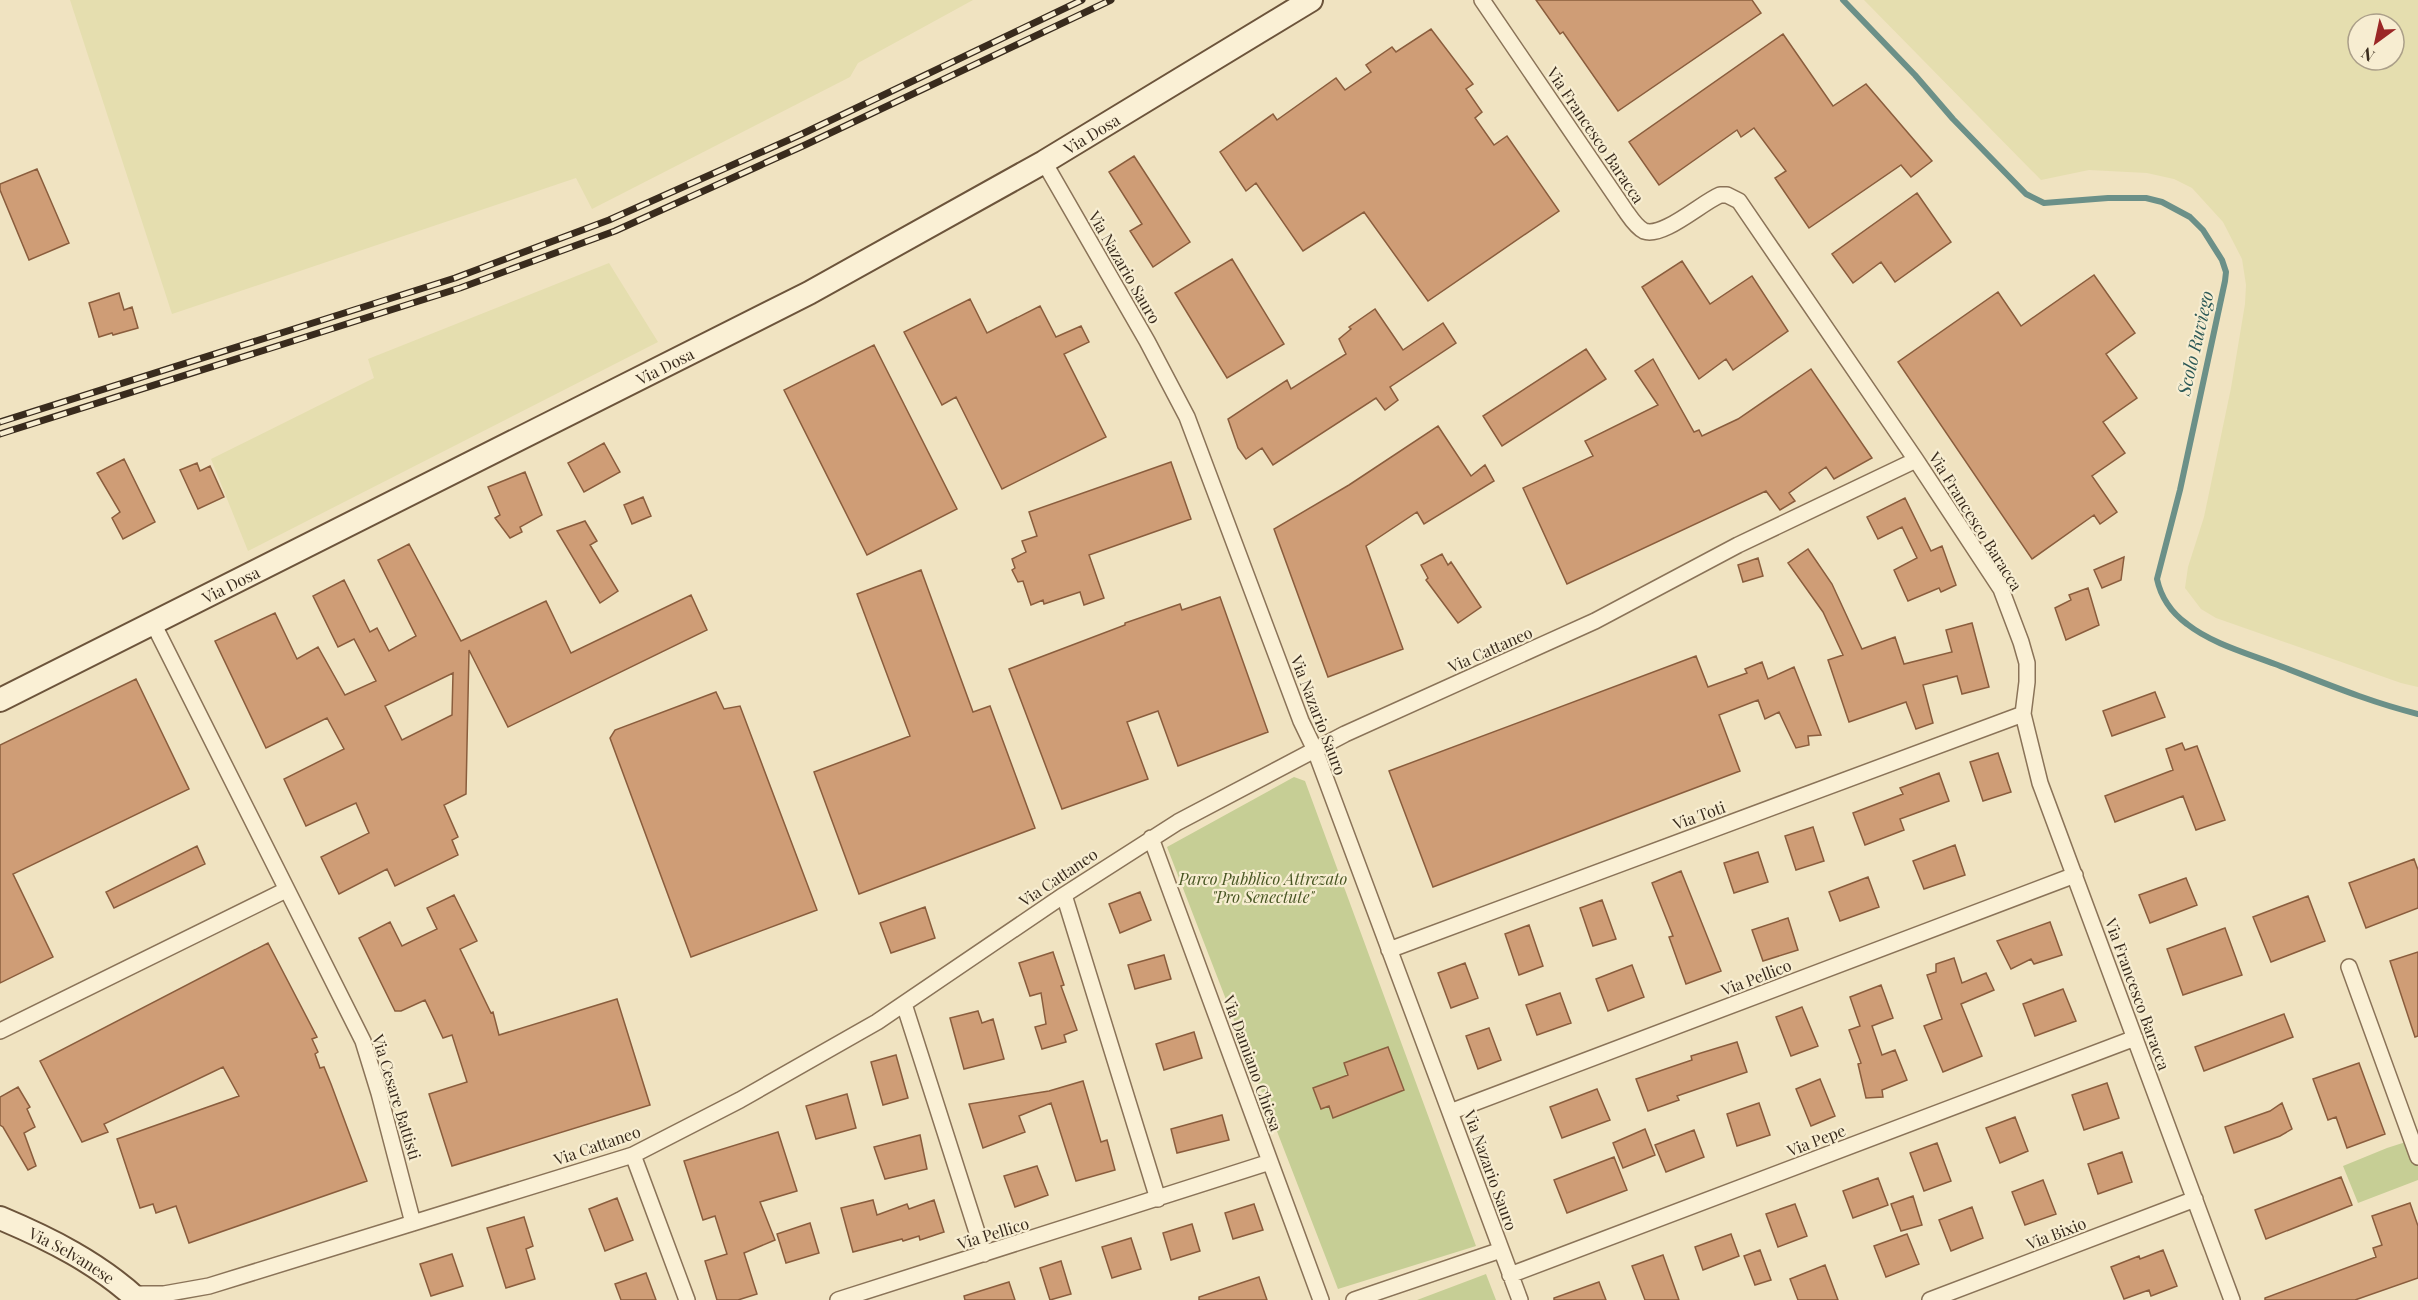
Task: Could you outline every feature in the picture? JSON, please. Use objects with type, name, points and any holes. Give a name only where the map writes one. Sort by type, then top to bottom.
[{"type":"street","name":"Via Dosa","points":[[0,700],[154,625],[809,293],[1044,162],[1311,0]]},
{"type":"street","name":"Via Francesco Baracca","points":[[1482,0],[1624,210],[1639,228],[1646,232],[1661,230],[1720,195],[1727,195],[1739,201],[2001,589],[2027,663],[2023,714],[2040,783],[2232,1300]]},
{"type":"street","name":"Via Nazario Sauro","points":[[1044,162],[1147,341],[1187,417],[1301,721],[1315,750],[1520,1300]]},
{"type":"street","name":"Via Cattaneo","points":[[134,1297],[209,1286],[633,1155],[740,1100],[904,1004],[1152,838],[1315,750],[1595,621],[1738,545],[1916,460]]},
{"type":"street","name":"Via Cesare Battisti","points":[[154,625],[363,1041],[413,1222]]},
{"type":"street","name":"Via Toti","points":[[1389,950],[2023,714]]},
{"type":"street","name":"Via Damiano Chiesa","points":[[1152,838],[1321,1300]]},
{"type":"street","name":"Via Pellico","points":[[1450,1112],[2075,875]]},
{"type":"street","points":[[0,1031],[286,890]]},
{"type":"street","points":[[1064,895],[1158,1199]]},
{"type":"street","points":[[2349,967],[2418,1157]]},
{"type":"street","points":[[904,1004],[984,1254]]},
{"type":"street","name":"Via Pepe","points":[[1510,1275],[2135,1038]]},
{"type":"street","points":[[633,1155],[687,1300]]},
{"type":"street","name":"Via Pellico","points":[[838,1300],[1270,1162]]},
{"type":"street","name":"Via Bixio","points":[[1930,1300],[2195,1198]]},
{"type":"street","name":"Via Selvanese","points":[[0,1218],[55,1242],[80,1257],[134,1297]]},
{"type":"street","points":[[1354,1300],[1501,1250]]},
{"type":"street","name":"Via Cattaneo","points":[[181,1300],[209,1286]]},
{"type":"street","points":[[198,1300],[209,1286]]},
{"type":"shaded area","points":[[70,0],[973,0],[858,63],[850,77],[592,209],[576,178],[172,314]]},
{"type":"shaded area","points":[[1864,0],[2418,0],[2418,687],[2216,618],[2201,609],[2185,588],[2188,567],[2204,517],[2231,388],[2245,304],[2246,285],[2242,259],[2223,222],[2192,188],[2174,179],[2147,173],[2089,170],[2041,180]]},
{"type":"shaded area","points":[[609,263],[658,342],[248,551],[211,459],[374,378],[368,359]]},
{"type":"green space","name":"Parco Pubblico Attrezato \"Pro Senectute\"","points":[[1294,777],[1305,781],[1476,1246],[1338,1289],[1167,847]]},
{"type":"green space","points":[[2412,1140],[2418,1157],[2418,1180],[2358,1203],[2343,1166]]},
{"type":"green space","points":[[1486,1274],[1496,1300],[1417,1300]]},
{"type":"building","points":[[1536,0],[1752,0],[1761,13],[1618,111],[1563,32],[1560,34]]},
{"type":"building","points":[[1431,29],[1473,84],[1466,89],[1482,112],[1475,118],[1494,145],[1507,136],[1559,211],[1428,301],[1364,212],[1303,251],[1256,183],[1246,191],[1220,152],[1273,114],[1277,120],[1336,78],[1345,90],[1371,72],[1366,65],[1392,47],[1396,52]]},
{"type":"building","points":[[1783,34],[1833,106],[1866,84],[1932,161],[1911,177],[1901,165],[1809,228],[1775,178],[1786,171],[1754,128],[1741,137],[1737,130],[1659,185],[1629,142]]},
{"type":"building","points":[[1134,156],[1190,242],[1153,267],[1130,231],[1142,224],[1109,172]]},
{"type":"building","points":[[37,169],[69,243],[29,260],[0,190],[0,184]]},
{"type":"building","points":[[1917,193],[1951,242],[1895,282],[1881,262],[1853,283],[1832,254]]},
{"type":"building","points":[[1232,259],[1284,344],[1227,378],[1175,293]]},
{"type":"building","points":[[1682,261],[1710,304],[1752,276],[1788,331],[1733,370],[1726,359],[1699,379],[1642,287]]},
{"type":"building","points":[[2094,275],[2135,333],[2106,354],[2137,398],[2103,422],[2125,453],[2092,476],[2117,512],[2100,524],[2094,515],[2032,559],[1898,362],[1998,292],[2021,326]]},
{"type":"building","points":[[119,293],[124,310],[132,307],[138,328],[99,337],[89,303]]},
{"type":"building","points":[[970,299],[987,333],[1040,306],[1056,337],[1081,326],[1089,342],[1064,354],[1106,437],[1002,489],[956,397],[942,405],[904,332]]},
{"type":"building","points":[[1375,309],[1403,350],[1443,323],[1456,343],[1390,387],[1398,400],[1385,410],[1376,398],[1273,465],[1262,448],[1246,459],[1238,448],[1228,419],[1287,380],[1291,389],[1346,354],[1339,339],[1351,329],[1349,327]]},
{"type":"building","points":[[874,345],[957,509],[867,555],[784,390]]},
{"type":"building","points":[[1586,349],[1606,379],[1502,446],[1483,416]]},
{"type":"building","points":[[1653,359],[1694,432],[1699,430],[1702,436],[1738,419],[1811,369],[1872,458],[1834,479],[1826,467],[1789,493],[1795,501],[1780,510],[1766,491],[1567,584],[1523,488],[1593,456],[1585,441],[1658,405],[1635,371]]},
{"type":"building","points":[[1438,426],[1471,476],[1485,465],[1494,481],[1424,524],[1417,512],[1366,546],[1403,649],[1328,677],[1274,529],[1349,485]]},
{"type":"building","points":[[604,443],[620,472],[584,492],[568,463]]},
{"type":"building","points":[[124,459],[155,522],[123,539],[112,518],[120,512],[97,473]]},
{"type":"building","points":[[1171,462],[1191,519],[1089,555],[1104,598],[1084,605],[1080,592],[1044,604],[1043,600],[1031,605],[1023,581],[1018,582],[1012,570],[1015,568],[1012,559],[1026,552],[1022,541],[1037,536],[1029,512]]},
{"type":"building","points":[[197,463],[200,471],[210,466],[224,497],[198,509],[180,470]]},
{"type":"building","points":[[525,472],[542,515],[520,527],[522,532],[510,538],[495,518],[500,515],[488,487]]},
{"type":"building","points":[[643,497],[651,516],[632,524],[624,505]]},
{"type":"building","points":[[1905,498],[1931,551],[1942,546],[1956,585],[1941,592],[1939,588],[1908,601],[1894,570],[1917,558],[1902,527],[1878,539],[1867,517]]},
{"type":"building","points":[[585,521],[597,541],[590,545],[618,591],[600,603],[557,531]]},
{"type":"building","points":[[409,544],[461,641],[546,601],[571,653],[691,595],[707,630],[508,727],[469,650],[466,794],[444,805],[458,837],[452,840],[458,855],[395,886],[387,869],[339,894],[321,857],[369,833],[356,803],[306,826],[284,779],[344,749],[327,718],[266,748],[215,641],[275,613],[297,659],[318,647],[345,695],[376,681],[354,639],[338,647],[313,596],[344,580],[370,632],[377,628],[389,651],[416,636],[378,560]],"holes":[[[453,673],[452,715],[402,740],[385,706]]]},
{"type":"building","points":[[1808,549],[1832,584],[1862,649],[1895,637],[1904,664],[1952,652],[1946,630],[1972,623],[1989,687],[1962,694],[1957,676],[1923,685],[1933,723],[1916,729],[1906,702],[1849,722],[1828,660],[1843,655],[1823,612],[1788,563]]},
{"type":"building","points":[[1442,554],[1448,565],[1451,562],[1481,607],[1458,623],[1426,580],[1428,578],[1421,565]]},
{"type":"building","points":[[2124,557],[2121,580],[2102,588],[2094,570]]},
{"type":"building","points":[[1758,558],[1763,576],[1743,582],[1738,565]]},
{"type":"building","points":[[921,570],[973,712],[990,706],[1035,828],[859,894],[814,772],[910,736],[857,594]]},
{"type":"building","points":[[2088,588],[2099,625],[2066,640],[2055,608],[2071,600],[2069,595]]},
{"type":"building","points":[[1220,597],[1268,732],[1178,766],[1158,711],[1127,722],[1148,779],[1062,809],[1009,669],[1180,604],[1182,610]]},
{"type":"building","points":[[1696,656],[1708,687],[1747,673],[1745,669],[1762,662],[1768,679],[1794,667],[1821,735],[1808,736],[1809,745],[1796,748],[1779,712],[1765,719],[1758,700],[1719,715],[1740,771],[1433,887],[1389,771]]},
{"type":"building","points":[[136,679],[189,789],[13,874],[53,957],[0,983],[0,745]]},
{"type":"building","points":[[716,692],[724,709],[740,706],[817,910],[691,957],[610,738],[615,730]]},
{"type":"building","points":[[2155,692],[2165,717],[2112,736],[2103,711]]},
{"type":"building","points":[[2182,743],[2185,750],[2197,746],[2225,820],[2196,830],[2183,796],[2115,822],[2105,796],[2173,770],[2166,749]]},
{"type":"building","points":[[1998,753],[2011,792],[1983,801],[1970,762]]},
{"type":"building","points":[[1939,773],[1949,801],[1900,819],[1904,830],[1865,845],[1853,813],[1903,794],[1900,788]]},
{"type":"building","points":[[1813,827],[1824,861],[1796,870],[1785,836]]},
{"type":"building","points":[[1955,845],[1965,875],[1924,889],[1913,861]]},
{"type":"building","points":[[197,846],[205,864],[114,908],[106,892]]},
{"type":"building","points":[[1758,852],[1768,882],[1734,893],[1724,863]]},
{"type":"building","points":[[2414,859],[2418,870],[2418,908],[2366,928],[2349,883]]},
{"type":"building","points":[[1681,871],[1721,971],[1686,984],[1669,937],[1673,936],[1652,883]]},
{"type":"building","points":[[1868,877],[1879,907],[1840,921],[1829,892]]},
{"type":"building","points":[[2186,878],[2197,905],[2150,923],[2139,895]]},
{"type":"building","points":[[1140,892],[1151,920],[1120,933],[1109,904]]},
{"type":"building","points":[[454,895],[477,941],[460,949],[491,1013],[493,1012],[499,1035],[617,999],[650,1105],[452,1166],[429,1094],[467,1082],[452,1035],[443,1038],[425,1000],[401,1011],[395,1011],[359,938],[390,922],[402,946],[437,929],[427,908]]},
{"type":"building","points":[[2308,896],[2325,941],[2271,962],[2253,917]]},
{"type":"building","points":[[1602,900],[1616,939],[1593,946],[1580,908]]},
{"type":"building","points":[[925,907],[935,938],[891,953],[880,923]]},
{"type":"building","points":[[1788,918],[1798,950],[1763,961],[1752,930]]},
{"type":"building","points":[[2050,922],[2062,955],[2034,964],[2031,959],[2011,969],[1997,941]]},
{"type":"building","points":[[1529,925],[1543,966],[1519,975],[1505,934]]},
{"type":"building","points":[[2225,928],[2242,975],[2183,995],[2167,949]]},
{"type":"building","points":[[268,943],[317,1037],[312,1039],[318,1052],[315,1054],[320,1068],[324,1067],[331,1084],[367,1181],[189,1243],[176,1206],[156,1213],[153,1204],[140,1208],[117,1139],[239,1096],[223,1067],[104,1124],[108,1132],[82,1142],[40,1061]]},
{"type":"building","points":[[1053,952],[1064,985],[1061,986],[1077,1030],[1064,1035],[1066,1042],[1042,1049],[1035,1027],[1046,1024],[1041,993],[1030,996],[1019,963]]},
{"type":"building","points":[[2418,952],[2418,1036],[2415,1037],[2390,961]]},
{"type":"building","points":[[1164,955],[1171,979],[1135,989],[1128,965]]},
{"type":"building","points":[[1954,958],[1962,983],[1986,973],[1994,990],[1961,1004],[1982,1056],[1943,1072],[1924,1026],[1942,1019],[1927,975],[1936,972],[1936,964]]},
{"type":"building","points":[[1465,963],[1478,998],[1451,1008],[1438,973]]},
{"type":"building","points":[[1632,965],[1644,997],[1608,1011],[1596,979]]},
{"type":"building","points":[[1881,985],[1893,1018],[1872,1026],[1882,1055],[1895,1050],[1907,1080],[1882,1090],[1883,1097],[1866,1098],[1858,1064],[1861,1063],[1849,1030],[1860,1026],[1850,997]]},
{"type":"building","points":[[2063,989],[2076,1021],[2035,1036],[2023,1004]]},
{"type":"building","points":[[1560,993],[1571,1023],[1537,1035],[1526,1005]]},
{"type":"building","points":[[1802,1007],[1818,1046],[1791,1056],[1776,1017]]},
{"type":"building","points":[[978,1011],[982,1023],[993,1019],[1004,1059],[964,1069],[950,1018]]},
{"type":"building","points":[[2284,1014],[2293,1037],[2204,1071],[2195,1047]]},
{"type":"building","points":[[1489,1028],[1501,1060],[1478,1069],[1466,1036]]},
{"type":"building","points":[[1194,1032],[1202,1058],[1164,1070],[1156,1044]]},
{"type":"building","points":[[1737,1042],[1747,1072],[1677,1096],[1679,1100],[1648,1111],[1636,1079],[1692,1060],[1691,1056]]},
{"type":"building","points":[[1388,1047],[1404,1090],[1333,1118],[1329,1106],[1321,1109],[1313,1088],[1348,1075],[1344,1063]]},
{"type":"building","points":[[896,1055],[908,1098],[883,1105],[871,1062]]},
{"type":"building","points":[[2359,1063],[2385,1134],[2347,1148],[2336,1117],[2328,1120],[2313,1079]]},
{"type":"building","points":[[1820,1079],[1835,1116],[1811,1126],[1796,1089]]},
{"type":"building","points":[[1083,1081],[1101,1142],[1107,1140],[1115,1170],[1076,1181],[1051,1103],[1019,1116],[1025,1132],[983,1148],[969,1104],[1049,1091]]},
{"type":"building","points":[[2107,1083],[2119,1118],[2084,1130],[2072,1095]]},
{"type":"building","points":[[18,1087],[30,1107],[27,1109],[35,1127],[24,1133],[36,1166],[28,1170],[0,1125],[0,1097]]},
{"type":"building","points":[[1597,1089],[1610,1120],[1562,1138],[1550,1107]]},
{"type":"building","points":[[847,1094],[856,1128],[816,1139],[806,1106]]},
{"type":"building","points":[[1759,1103],[1770,1135],[1737,1146],[1727,1114]]},
{"type":"building","points":[[2282,1103],[2292,1129],[2280,1136],[2234,1153],[2225,1127],[2270,1111]]},
{"type":"building","points":[[1222,1115],[1229,1140],[1177,1153],[1171,1129]]},
{"type":"building","points":[[2015,1117],[2028,1151],[2000,1163],[1986,1128]]},
{"type":"building","points":[[1645,1129],[1655,1155],[1623,1168],[1613,1143]]},
{"type":"building","points":[[1694,1130],[1704,1157],[1666,1172],[1655,1145]]},
{"type":"building","points":[[778,1132],[797,1191],[760,1202],[775,1240],[744,1253],[757,1294],[738,1300],[717,1300],[705,1261],[727,1254],[715,1216],[703,1220],[684,1161]]},
{"type":"building","points":[[920,1135],[927,1169],[885,1179],[874,1147]]},
{"type":"building","points":[[1937,1143],[1951,1181],[1924,1191],[1910,1153]]},
{"type":"building","points":[[2122,1152],[2132,1182],[2098,1194],[2088,1164]]},
{"type":"building","points":[[1614,1157],[1627,1190],[1567,1213],[1554,1180]]},
{"type":"building","points":[[1037,1166],[1048,1195],[1015,1207],[1004,1176]]},
{"type":"building","points":[[2341,1177],[2352,1205],[2266,1239],[2255,1210]]},
{"type":"building","points":[[1878,1178],[1888,1205],[1853,1218],[1843,1191]]},
{"type":"building","points":[[2043,1180],[2056,1214],[2025,1225],[2012,1192]]},
{"type":"building","points":[[1913,1196],[1922,1225],[1901,1231],[1891,1204]]},
{"type":"building","points":[[617,1198],[633,1240],[605,1251],[589,1209]]},
{"type":"building","points":[[873,1200],[877,1215],[907,1204],[909,1209],[934,1200],[944,1232],[920,1240],[919,1236],[903,1241],[902,1239],[853,1252],[841,1208]]},
{"type":"building","points":[[2410,1203],[2418,1226],[2418,1278],[2355,1300],[2265,1300],[2265,1298],[2376,1257],[2373,1248],[2382,1245],[2372,1216]]},
{"type":"building","points":[[1254,1204],[1263,1230],[1233,1239],[1225,1213]]},
{"type":"building","points":[[1795,1204],[1807,1236],[1778,1247],[1766,1214]]},
{"type":"building","points":[[1972,1207],[1983,1238],[1951,1251],[1939,1220]]},
{"type":"building","points":[[524,1217],[533,1246],[526,1249],[535,1279],[506,1288],[487,1228]]},
{"type":"building","points":[[810,1223],[819,1253],[786,1263],[777,1234]]},
{"type":"building","points":[[1192,1224],[1200,1251],[1171,1260],[1163,1233]]},
{"type":"building","points":[[1731,1234],[1739,1256],[1703,1270],[1695,1247]]},
{"type":"building","points":[[1907,1234],[1919,1264],[1886,1277],[1874,1246]]},
{"type":"building","points":[[1131,1238],[1141,1269],[1112,1278],[1102,1247]]},
{"type":"building","points":[[1760,1250],[1771,1280],[1755,1285],[1744,1256]]},
{"type":"building","points":[[2163,1250],[2177,1286],[2151,1296],[2149,1290],[2124,1299],[2111,1267]]},
{"type":"building","points":[[452,1254],[463,1286],[431,1296],[420,1264]]},
{"type":"building","points":[[1663,1255],[1679,1300],[1645,1300],[1632,1266]]},
{"type":"building","points":[[1061,1261],[1071,1294],[1050,1300],[1040,1268]]},
{"type":"building","points":[[1825,1265],[1838,1300],[1798,1300],[1790,1279]]},
{"type":"building","points":[[646,1273],[656,1300],[621,1300],[615,1284]]},
{"type":"building","points":[[1259,1277],[1267,1300],[1199,1300],[1199,1297]]},
{"type":"building","points":[[1009,1282],[1015,1300],[965,1300],[964,1296]]},
{"type":"building","points":[[1599,1282],[1606,1300],[1554,1300],[1554,1298]]},
{"type":"waterway","name":"Scolo Ruviego","points":[[1843,0],[2026,194],[2044,203],[2108,198],[2146,198],[2162,202],[2190,217],[2203,230],[2222,260],[2226,272],[2225,281],[2180,490],[2157,579],[2161,592],[2172,610],[2182,620],[2196,631],[2218,642],[2382,704],[2418,714]]},
{"type":"railway","points":[[0,422],[455,278],[609,220],[802,134],[1082,0]]},
{"type":"railway","points":[[0,434],[460,288],[615,231],[805,145],[1111,0]]}]
